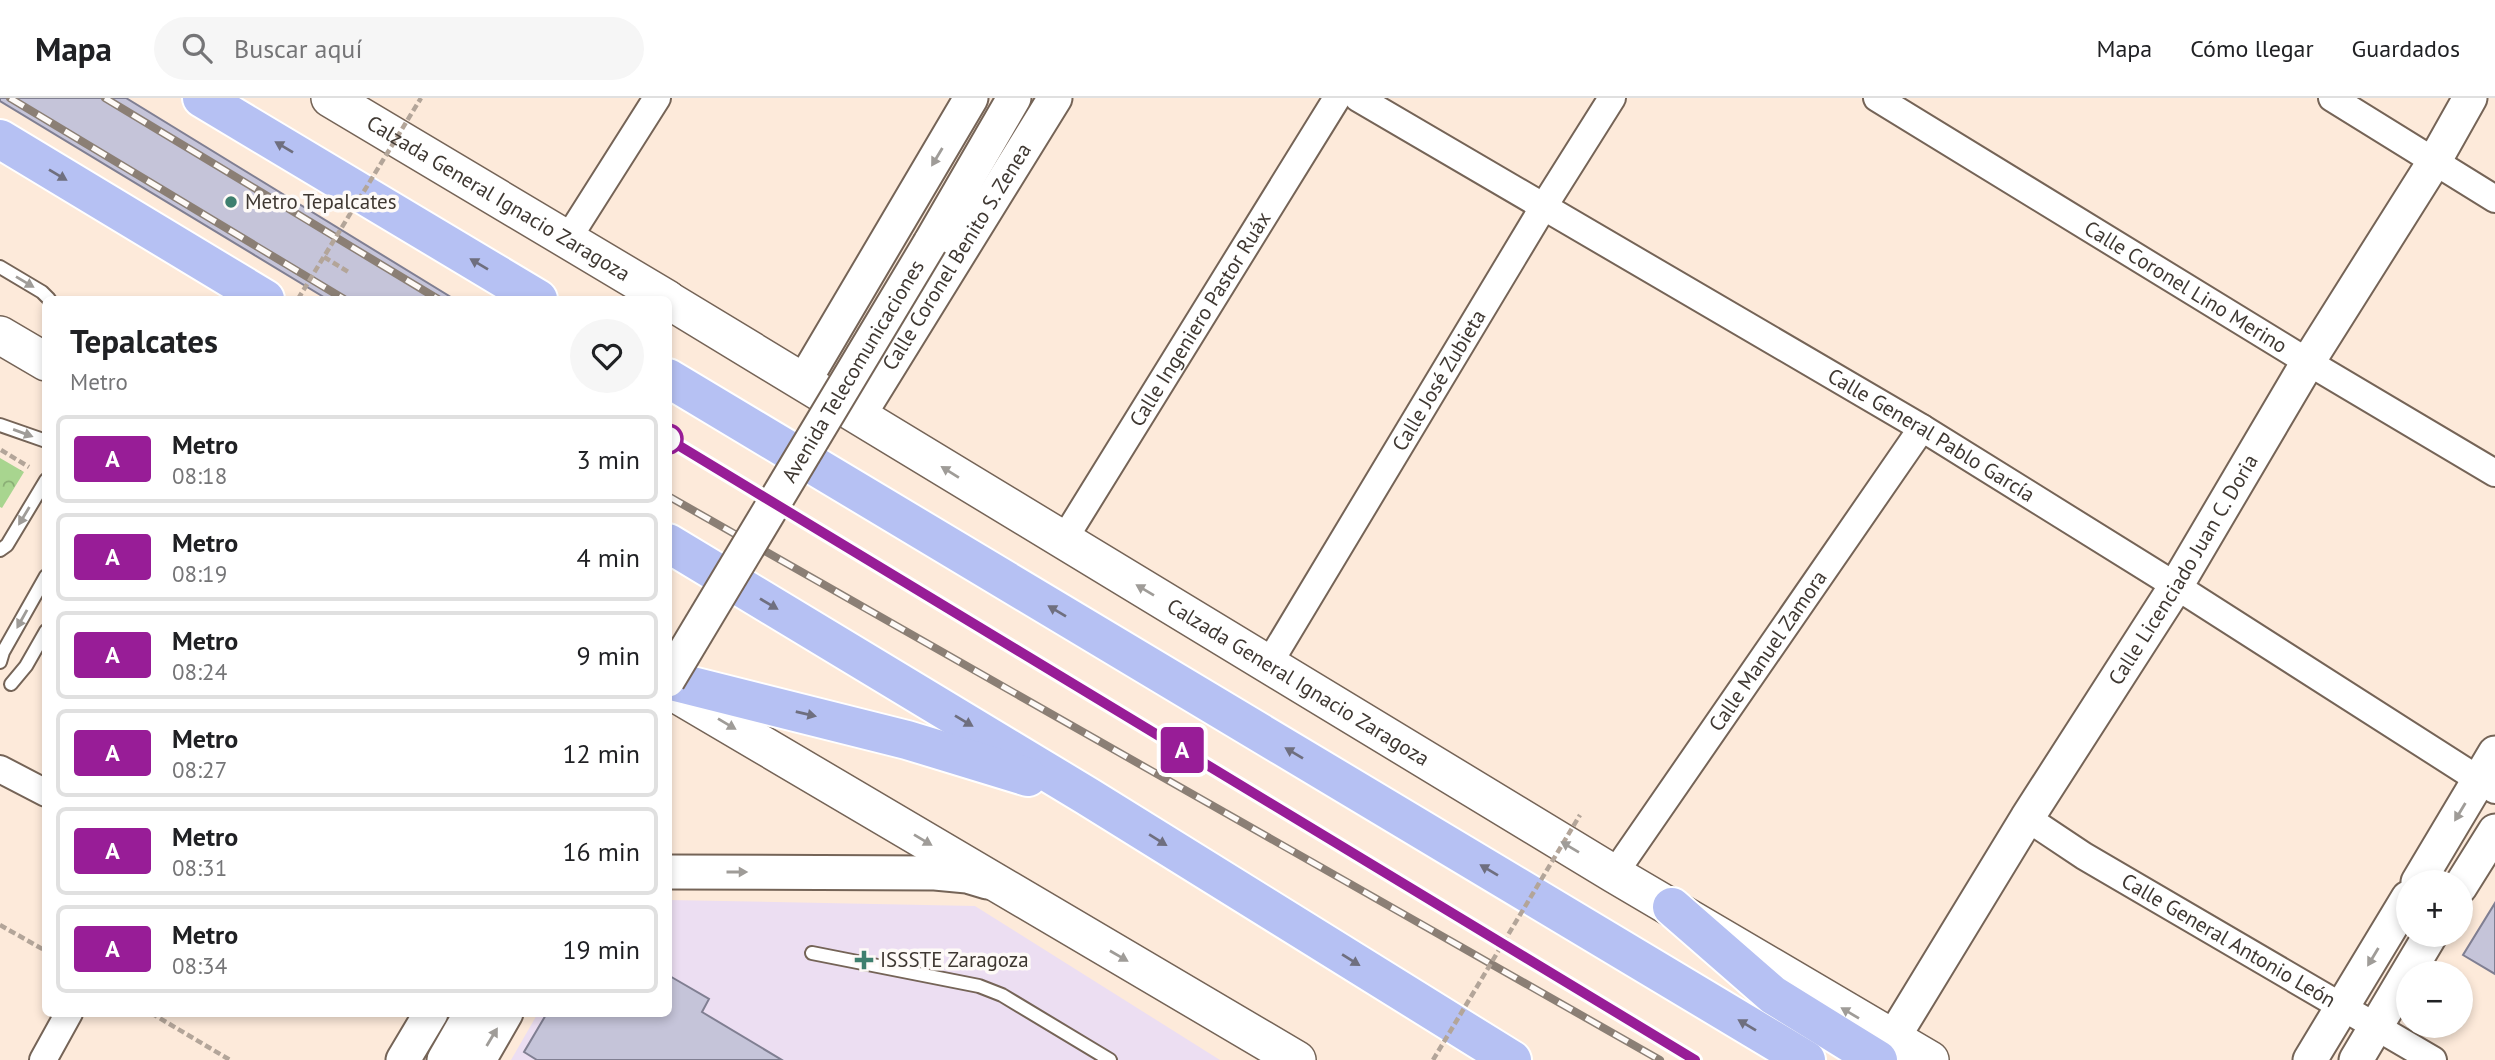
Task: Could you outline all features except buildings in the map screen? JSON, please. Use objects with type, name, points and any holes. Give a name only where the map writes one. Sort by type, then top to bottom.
[{"type":"highway","points":[[202,98],[533,296]]},
{"type":"highway","points":[[0,139],[260,296]]},
{"type":"highway","points":[[672,380],[1806,1060]]},
{"type":"highway","points":[[672,545],[1087,796],[1512,1060]]},
{"type":"highway","points":[[672,681],[907,740],[1087,796]]},
{"type":"highway","points":[[1672,907],[1773,995],[1885,1049]]},
{"type":"main road","name":"Calzada General Ignacio Zaragoza","points":[[330,98],[661,296]]},
{"type":"main road","name":"Calzada General Ignacio Zaragoza","points":[[672,302],[1672,907]]},
{"type":"main road","points":[[0,335],[42,360]]},
{"type":"main road","points":[[672,691],[1280,1056]]},
{"type":"main road","points":[[1885,1049],[1930,1060]]},
{"type":"street","points":[[567,240],[657,98]]},
{"type":"street","points":[[804,381],[971,98]]},
{"type":"street","name":"Calle Coronel Benito S. Zenea","points":[[930,243],[1014,98]]},
{"type":"street","name":"Calle Coronel Benito S. Zenea","points":[[859,415],[1055,98]]},
{"type":"street","name":"Calle Ingeniero Pastor Ruáx","points":[[1063,541],[1338,98]]},
{"type":"street","name":"Calle General Pablo García","points":[[1358,98],[1922,428],[2176,586],[2490,774]]},
{"type":"street","name":"Calle José Zubieta","points":[[1268,665],[1544,206],[1612,98]]},
{"type":"street","name":"Calle Coronel Lino Merino","points":[[1877,98],[2308,362],[2495,473]]},
{"type":"street","points":[[2332,98],[2495,199]]},
{"type":"street","name":"Calle Licenciado Juan C. Doria","points":[[1885,1049],[2027,818],[2176,586],[2308,362],[2434,162],[2470,98]]},
{"type":"street","name":"Avenida Telecomunicaciones","points":[[672,673],[930,243]]},
{"type":"street","points":[[863,280],[864,291],[875,308],[882,313],[896,317],[921,314]]},
{"type":"street","name":"Calle Manuel Zamora","points":[[1614,874],[1922,428]]},
{"type":"street","points":[[0,769],[42,791]]},
{"type":"street","points":[[2426,870],[2490,774]]},
{"type":"street","name":"Calle General Antonio León","points":[[2027,818],[2084,856],[2433,1060]]},
{"type":"street","points":[[2471,870],[2495,831]]},
{"type":"street","points":[[672,872],[935,873],[967,876],[1003,888]]},
{"type":"street","points":[[2310,1060],[2396,918]]},
{"type":"street","points":[[2356,1060],[2423,947]]},
{"type":"street","points":[[43,1060],[67,1017]]},
{"type":"street","points":[[403,1060],[428,1017]]},
{"type":"street","points":[[443,1060],[469,1017]]},
{"type":"street","points":[[479,1060],[504,1017]]},
{"type":"lane","points":[[0,267],[46,296]]},
{"type":"lane","points":[[0,425],[42,440]]},
{"type":"lane","points":[[2,550],[42,490]]},
{"type":"lane","points":[[0,662],[42,583]]},
{"type":"lane","points":[[11,684],[26,666],[42,638]]},
{"type":"lane","points":[[812,953],[979,986],[1002,995],[1110,1060]]},
{"type":"path","points":[[300,296],[326,258],[421,98]]},
{"type":"path","points":[[326,258],[350,273]]},
{"type":"path","points":[[0,450],[27,466]]},
{"type":"path","points":[[1433,1060],[1580,815]]},
{"type":"path","points":[[0,925],[42,949]]},
{"type":"path","points":[[158,1017],[230,1060]]},
{"type":"shaded area","name":"ISSSTE Zaragoza","points":[[672,900],[975,906],[1220,1060],[511,1060],[536,1017],[672,1017]]},
{"type":"green space","points":[[0,458],[24,472],[2,508],[0,507]]},
{"type":"railway","points":[[10,98],[339,296]]},
{"type":"railway","points":[[105,98],[433,296]]},
{"type":"railway","points":[[672,441],[1695,1060]]},
{"type":"railway","points":[[672,498],[1660,1060]]},
{"type":"metro line","name":"A","points":[[672,441],[1695,1060]]},
{"type":"place","name":"Metro Tepalcates","points":[[231,202]]},
{"type":"place","name":"ISSSTE Zaragoza","points":[[864,960]]}]
